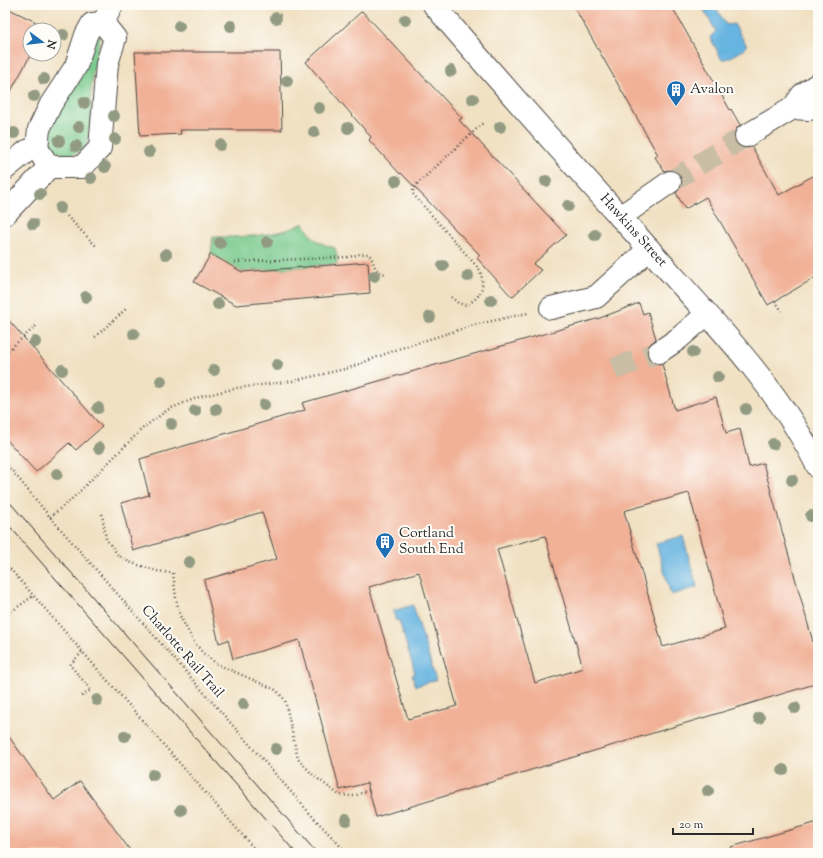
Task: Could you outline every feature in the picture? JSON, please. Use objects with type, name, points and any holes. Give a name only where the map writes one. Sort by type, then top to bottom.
[{"type":"street","name":"Hawkins Street","points":[[434,5],[491,72],[707,314],[770,388],[806,443],[818,467]]},
{"type":"street","points":[[5,214],[50,167],[82,167],[100,148],[107,64],[115,38],[107,14],[92,24],[86,35],[76,66],[51,104],[38,129],[37,148],[50,167]]},
{"type":"street","points":[[746,136],[793,108],[802,95],[818,84]]},
{"type":"street","points":[[793,108],[809,109],[818,104]]},
{"type":"street","points":[[5,169],[27,151],[37,148]]},
{"type":"street","points":[[620,217],[670,182]]},
{"type":"street","points":[[551,308],[596,297],[649,249]]},
{"type":"street","points":[[659,352],[678,339],[707,314]]},
{"type":"path","points":[[451,296],[458,303],[466,305],[475,301],[482,291],[483,280],[480,270],[412,191],[416,185],[483,123]]},
{"type":"path","points":[[67,216],[98,247]]},
{"type":"path","points":[[235,262],[349,257],[360,254],[368,254],[379,272],[386,274]]},
{"type":"path","points":[[776,301],[782,311]]},
{"type":"path","points":[[95,337],[127,308]]},
{"type":"path","points":[[50,516],[73,498],[144,427],[169,409],[199,397],[237,388],[293,381],[349,368],[398,349],[474,325],[551,308]]},
{"type":"path","points":[[5,352],[36,326]]},
{"type":"path","name":"Charlotte Rail Trail","points":[[5,462],[50,516],[308,811],[347,853]]},
{"type":"path","points":[[102,514],[106,538],[118,555],[129,562],[157,571],[173,573],[180,616],[194,642],[203,653],[217,664],[276,690],[285,700],[298,759],[313,775],[339,795],[354,796],[369,790]]},
{"type":"path","points":[[5,563],[258,853]]},
{"type":"path","points":[[5,616],[33,596]]},
{"type":"path","points":[[82,652],[70,665],[91,690],[82,696]]},
{"type":"green space","points":[[94,33],[101,35],[91,89],[90,136],[81,151],[72,154],[61,154],[49,143],[51,122]]},
{"type":"green space","points":[[304,223],[316,240],[335,248],[337,264],[230,273],[233,267],[211,254],[213,237],[271,234],[293,228]]},
{"type":"water","points":[[701,5],[716,5],[715,6],[726,25],[734,24],[747,46],[742,51],[722,60],[710,37],[716,31]]},
{"type":"water","points":[[683,536],[697,587],[671,595],[656,543]]},
{"type":"water","points":[[413,605],[436,680],[416,686],[412,675],[415,673],[399,620],[396,621],[393,611]]},
{"type":"building","name":"Avalon","points":[[573,5],[671,5],[740,125],[735,130],[735,142],[740,147],[752,147],[779,195],[818,173],[818,276],[768,305],[706,197],[685,209],[676,193],[681,187],[682,181],[680,175],[675,171],[664,171],[655,157],[658,155]]},
{"type":"building","points":[[5,7],[36,22],[22,22],[22,62],[27,62],[5,102]]},
{"type":"building","points":[[362,11],[462,118],[459,120],[566,235],[533,264],[541,270],[512,297],[477,258],[480,255],[401,173],[400,174],[369,140],[371,137],[306,62]]},
{"type":"building","points":[[135,52],[280,52],[282,130],[180,130],[181,134],[140,136]]},
{"type":"building","points":[[211,254],[242,272],[368,262],[370,293],[236,305],[194,282]]},
{"type":"building","name":"Cortland South End","points":[[639,303],[643,314],[648,312],[656,339],[648,346],[647,353],[649,359],[653,363],[662,364],[675,410],[716,397],[726,433],[740,429],[749,467],[763,463],[818,660],[818,683],[376,817],[367,783],[340,790],[299,640],[233,659],[228,640],[219,643],[204,580],[277,559],[262,512],[133,551],[121,503],[149,495],[140,459],[305,410],[302,403],[600,318]],"holes":[[[689,493],[725,629],[663,647],[624,511]],[[545,536],[583,668],[535,683],[497,549]],[[419,572],[457,706],[408,719],[369,587]]]},
{"type":"building","points":[[5,316],[102,427],[76,450],[69,443],[36,472],[5,438]]},
{"type":"building","points":[[5,731],[54,800],[80,781],[132,853],[5,853]]},
{"type":"building","points":[[818,822],[818,853],[732,853],[731,847]]},
{"type":"tunnel","points":[[670,182],[746,136]]},
{"type":"tunnel","points":[[614,369],[659,352]]},
{"type":"tram line","points":[[5,497],[317,853]]},
{"type":"tram line","points":[[5,521],[296,853]]},
{"type":"place","name":"Avalon","points":[[676,107]]},
{"type":"place","name":"Cortland South End","points":[[385,559]]}]
